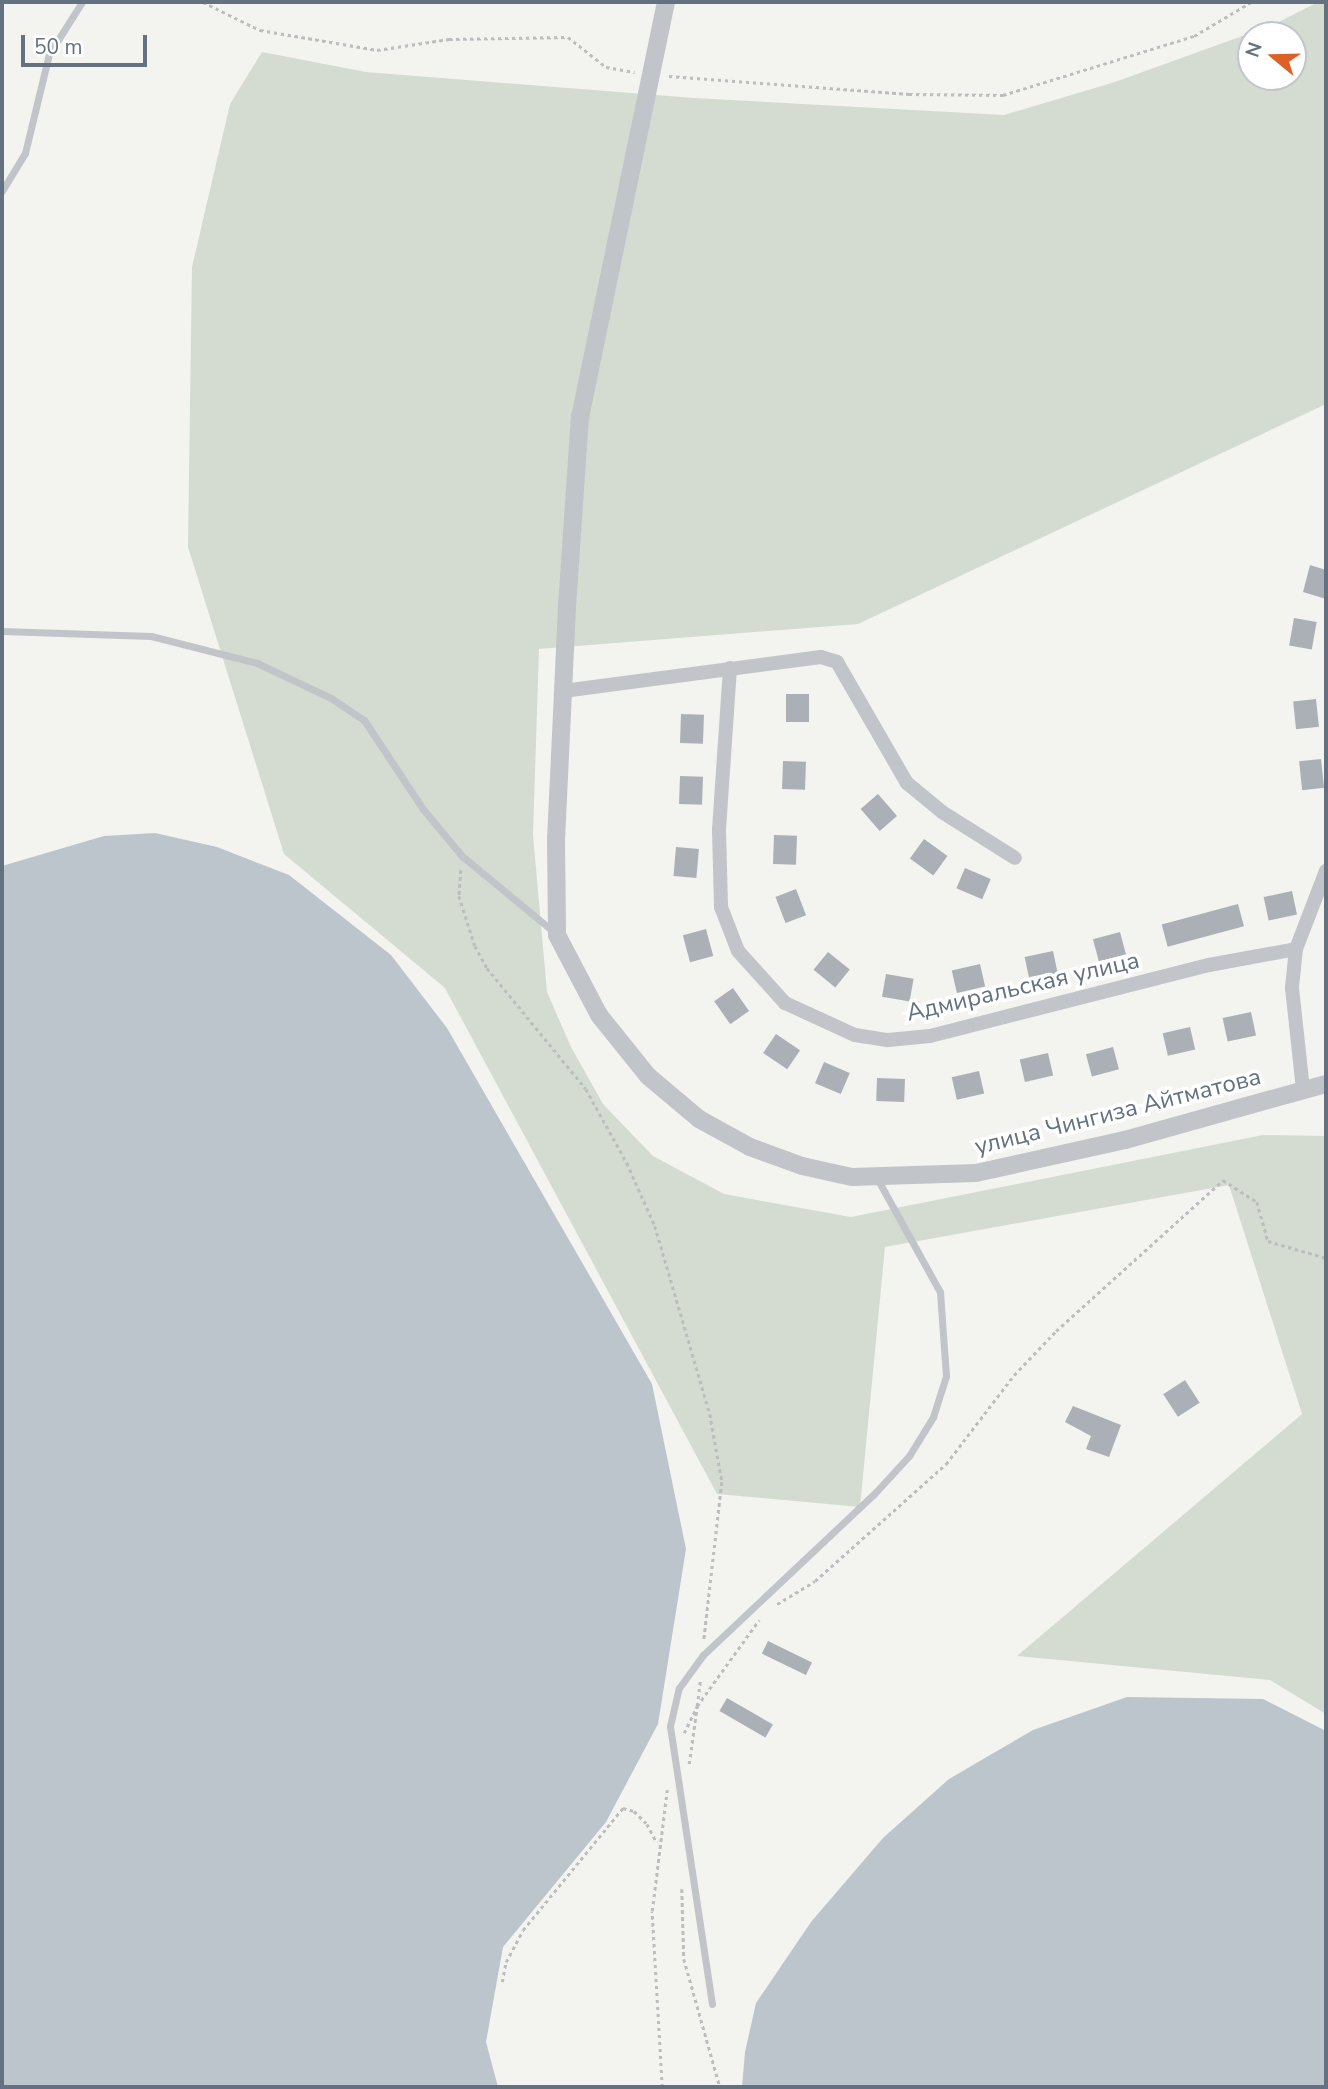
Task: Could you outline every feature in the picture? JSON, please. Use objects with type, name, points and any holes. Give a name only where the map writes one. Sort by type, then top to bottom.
[{"type":"street","points":[[557,935],[563,691],[580,416],[614,233],[654,75],[666,2]]},
{"type":"street","points":[[563,691],[821,657],[837,662],[908,783],[942,812],[1015,858]]},
{"type":"street","name":"Адмиральская улица","points":[[730,668],[719,830],[721,907],[738,951],[785,1003],[818,1021],[877,1038],[930,1036],[1209,965],[1296,948]]},
{"type":"street","points":[[1303,1090],[1293,1000],[1296,948],[1326,871]]},
{"type":"street","name":"улица Чингиза Айтматова","points":[[557,935],[599,1015],[648,1076],[698,1119],[750,1146],[802,1166],[878,1180],[976,1172],[1125,1140],[1326,1084]]},
{"type":"lane","points":[[2,191],[25,153],[49,54],[82,2]]},
{"type":"lane","points":[[2,631],[151,636],[257,663],[331,698],[364,720],[423,809],[461,856],[557,935]]},
{"type":"lane","points":[[712,2004],[670,1726],[679,1688],[703,1655],[874,1494],[909,1456],[933,1417],[946,1376],[940,1292],[878,1180]]},
{"type":"path","points":[[203,2],[260,30],[377,50],[449,39],[568,37],[606,67],[654,75],[909,94],[1003,95],[1194,36],[1251,2]]},
{"type":"path","points":[[461,856],[459,895],[475,946],[487,968],[586,1089],[627,1163],[658,1238],[710,1414],[722,1482],[688,1771]]},
{"type":"path","points":[[772,1607],[815,1581],[946,1464],[1014,1375],[1056,1331],[1223,1180],[1257,1202],[1268,1241],[1326,1258]]},
{"type":"path","points":[[662,2087],[652,1945],[657,1843],[675,1759],[697,1706],[766,1611]]},
{"type":"path","points":[[502,1982],[506,1962],[523,1930],[622,1808],[634,1811],[647,1824],[657,1843]]},
{"type":"path","points":[[682,1881],[684,1959],[720,2087]]},
{"type":"shaded area","points":[[1318,2],[1326,2],[1326,404],[858,624],[539,649],[533,835],[547,992],[571,1047],[603,1104],[653,1156],[724,1194],[851,1217],[1263,1135],[1326,1136],[1326,1714],[1270,1680],[1017,1656],[1302,1414],[1229,1185],[885,1247],[860,1507],[717,1494],[445,988],[284,854],[188,547],[192,267],[230,104],[262,52],[366,72],[694,98],[1004,115],[1115,82],[1237,38],[1237,91],[1307,91],[1307,21],[1281,21]]},
{"type":"shaded area","points":[[155,833],[217,847],[289,875],[391,955],[447,1028],[652,1384],[686,1549],[658,1724],[606,1822],[503,1947],[486,2042],[498,2087],[2,2087],[2,866],[104,836]]},
{"type":"shaded area","points":[[1127,1697],[1263,1699],[1326,1731],[1326,2087],[742,2087],[745,2052],[756,2003],[811,1922],[883,1838],[949,1779],[1033,1730]]},
{"type":"building","points":[[1310,565],[1326,570],[1326,599],[1303,592]]},
{"type":"building","points":[[1294,618],[1317,622],[1312,650],[1289,646]]},
{"type":"building","points":[[786,694],[809,694],[809,722],[786,722]]},
{"type":"building","points":[[1316,699],[1319,727],[1296,729],[1293,701]]},
{"type":"building","points":[[681,714],[704,715],[703,744],[680,743]]},
{"type":"building","points":[[1321,759],[1324,788],[1302,790],[1299,761]]},
{"type":"building","points":[[783,761],[806,762],[805,790],[782,789]]},
{"type":"building","points":[[680,776],[703,777],[702,805],[679,804]]},
{"type":"building","points":[[878,794],[897,816],[880,831],[861,809]]},
{"type":"building","points":[[774,835],[797,836],[796,865],[773,864]]},
{"type":"building","points":[[924,839],[947,856],[933,875],[910,858]]},
{"type":"building","points":[[676,847],[699,849],[696,878],[673,876]]},
{"type":"building","points":[[965,868],[991,879],[982,899],[956,888]]},
{"type":"building","points":[[796,889],[806,915],[785,923],[775,897]]},
{"type":"building","points":[[1292,891],[1297,914],[1269,921],[1264,897]]},
{"type":"building","points":[[1238,904],[1244,926],[1168,947],[1162,924]]},
{"type":"building","points":[[706,929],[713,956],[690,962],[683,935]]},
{"type":"building","points":[[1120,932],[1126,954],[1099,961],[1093,939]]},
{"type":"building","points":[[1053,951],[1058,974],[1030,981],[1025,957]]},
{"type":"building","points":[[828,952],[850,970],[835,987],[814,970]]},
{"type":"building","points":[[980,964],[985,986],[957,993],[952,971]]},
{"type":"building","points":[[886,974],[914,979],[910,1002],[882,997]]},
{"type":"building","points":[[733,988],[749,1011],[730,1024],[714,1001]]},
{"type":"building","points":[[1251,1012],[1256,1035],[1228,1042],[1223,1018]]},
{"type":"building","points":[[1190,1027],[1195,1049],[1168,1056],[1163,1033]]},
{"type":"building","points":[[776,1034],[800,1050],[787,1069],[763,1053]]},
{"type":"building","points":[[1113,1047],[1119,1069],[1092,1076],[1086,1054]]},
{"type":"building","points":[[1048,1053],[1053,1075],[1025,1082],[1020,1060]]},
{"type":"building","points":[[824,1062],[850,1073],[841,1094],[815,1083]]},
{"type":"building","points":[[979,1071],[984,1093],[957,1100],[952,1077]]},
{"type":"building","points":[[877,1078],[905,1079],[904,1102],[876,1101]]},
{"type":"building","points":[[1185,1380],[1200,1403],[1178,1417],[1163,1394]]},
{"type":"building","points":[[1073,1406],[1121,1425],[1109,1457],[1086,1449],[1091,1436],[1065,1422]]},
{"type":"building","points":[[768,1641],[812,1662],[806,1675],[762,1654]]},
{"type":"building","points":[[727,1698],[773,1724],[765,1737],[720,1711]]}]
